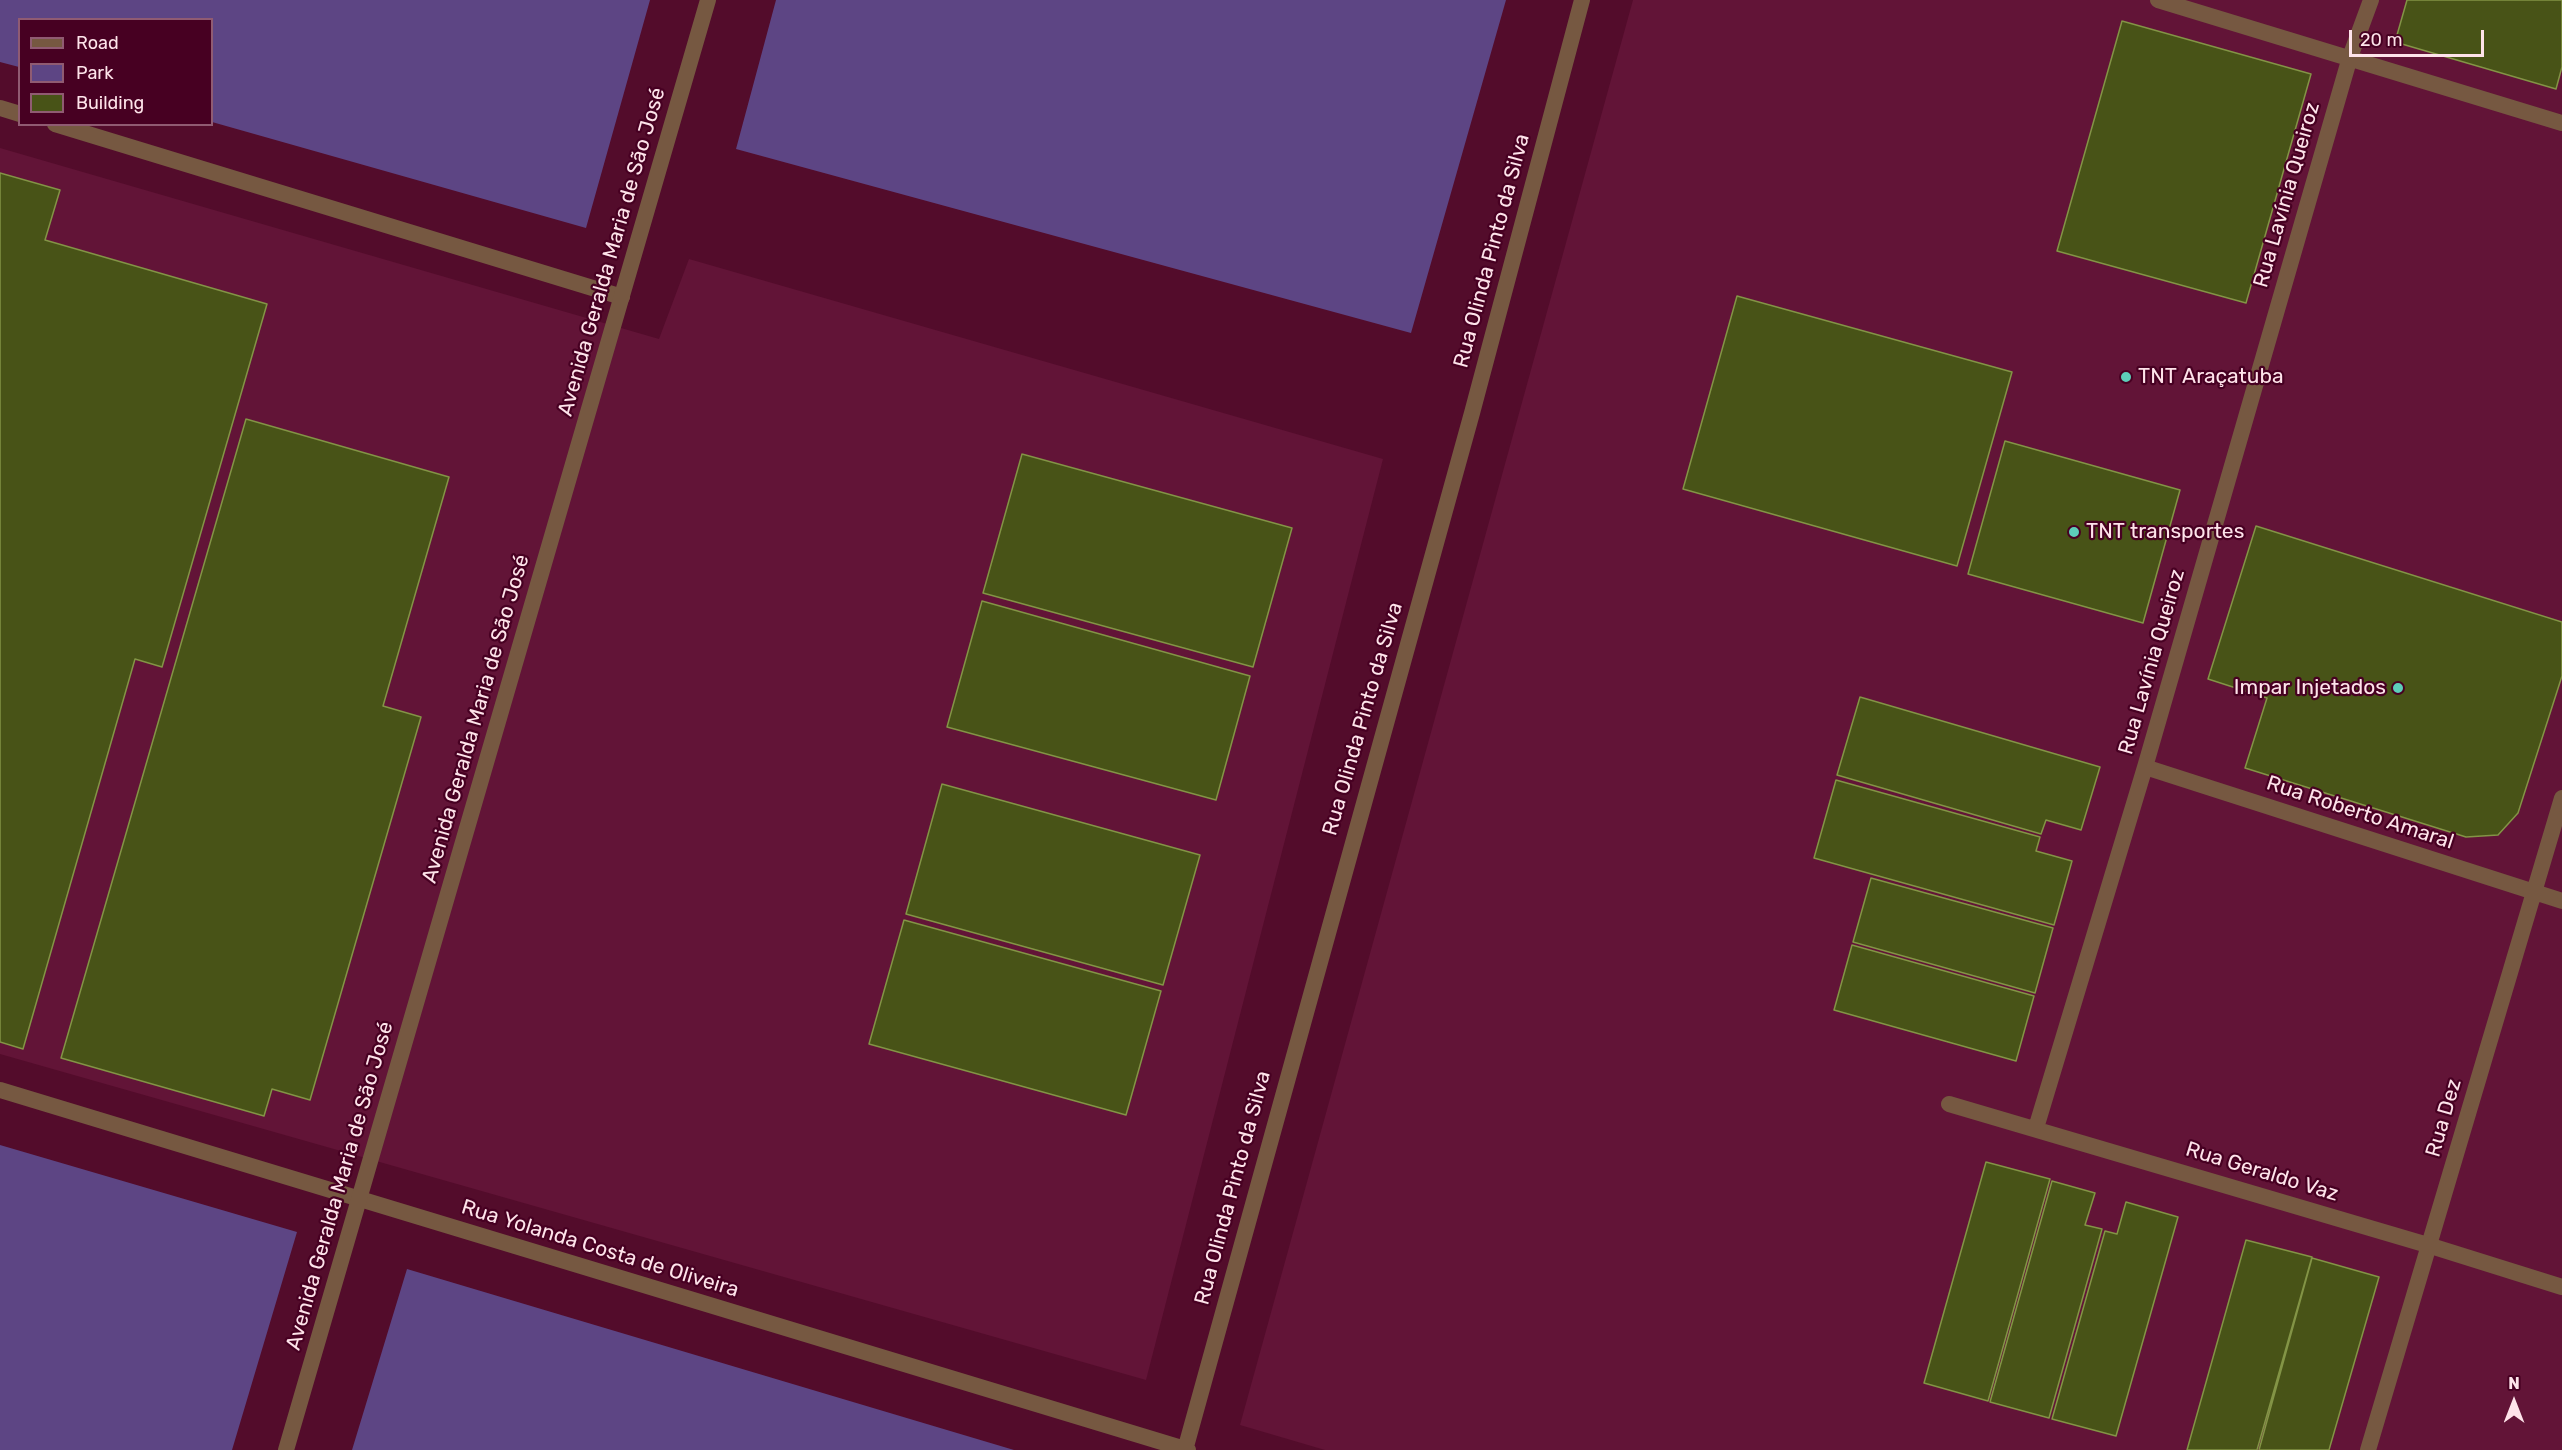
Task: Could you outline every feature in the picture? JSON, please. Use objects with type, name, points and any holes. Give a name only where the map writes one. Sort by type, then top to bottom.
[{"type":"street","name":"Avenida Geralda Maria de São José","points":[[286,1450],[708,0]]},
{"type":"street","name":"Rua Olinda Pinto da Silva","points":[[1186,1450],[1475,402],[1582,0]]},
{"type":"street","points":[[2158,0],[2562,123]]},
{"type":"street","name":"Rua Lavínia Queiroz","points":[[2036,1128],[2145,767],[2350,57],[2371,0]]},
{"type":"street","points":[[0,108],[18,113]]},
{"type":"street","points":[[62,126],[622,297]]},
{"type":"street","name":"Rua Roberto Amaral","points":[[2145,767],[2562,901]]},
{"type":"street","name":"Rua Dez","points":[[2368,1450],[2431,1246],[2562,798]]},
{"type":"street","name":"Rua Yolanda Costa de Oliveira","points":[[0,1090],[1186,1450]]},
{"type":"street","name":"Rua Geraldo Vaz","points":[[1949,1104],[2036,1128],[2562,1287]]},
{"type":"shaded area","points":[[1633,0],[2562,0],[2562,1450],[1325,1450],[1240,1425]]},
{"type":"shaded area","points":[[0,148],[659,339],[689,259],[1383,459],[1146,1380],[0,1054]]},
{"type":"green space","points":[[0,0],[650,0],[586,228],[213,122],[213,18],[18,18],[18,67],[0,62]]},
{"type":"green space","points":[[776,0],[1506,0],[1411,333],[736,149]]},
{"type":"green space","points":[[0,1145],[297,1232],[232,1450],[0,1450]]},
{"type":"green space","points":[[407,1269],[1014,1450],[352,1450]]},
{"type":"building","points":[[2407,0],[2562,0],[2562,67],[2556,89],[2395,42]]},
{"type":"building","points":[[2122,21],[2311,74],[2246,303],[2057,251]]},
{"type":"building","points":[[0,173],[60,190],[45,240],[267,304],[162,667],[135,659],[23,1049],[0,1042]]},
{"type":"building","points":[[1737,296],[2012,372],[1957,566],[1683,489]]},
{"type":"building","points":[[246,419],[449,477],[383,706],[421,717],[310,1100],[272,1089],[264,1116],[61,1058]]},
{"type":"building","name":"TNT transportes","points":[[2005,441],[2180,490],[2143,623],[1968,574]]},
{"type":"building","points":[[1022,454],[1292,528],[1253,667],[983,593]]},
{"type":"building","name":"Impar Injetados","points":[[2256,526],[2562,622],[2562,676],[2518,813],[2498,835],[2466,837],[2245,768],[2267,698],[2208,679]]},
{"type":"building","points":[[982,601],[1250,676],[1216,800],[947,727]]},
{"type":"building","points":[[1860,697],[2100,767],[2081,830],[2046,820],[2041,834],[1837,775]]},
{"type":"building","points":[[1836,780],[2040,837],[2036,851],[2072,861],[2054,925],[1814,858]]},
{"type":"building","points":[[942,784],[1200,855],[1163,985],[906,914]]},
{"type":"building","points":[[1871,878],[2053,928],[2035,993],[1853,942]]},
{"type":"building","points":[[904,920],[1161,991],[1126,1115],[869,1044]]},
{"type":"building","points":[[1852,945],[2034,996],[2016,1061],[1834,1010]]},
{"type":"building","points":[[1986,1162],[2050,1179],[1988,1401],[1924,1383]]},
{"type":"building","points":[[2052,1181],[2095,1193],[2085,1225],[2102,1229],[2049,1418],[1990,1402]]},
{"type":"building","points":[[2126,1202],[2178,1217],[2116,1436],[2052,1419],[2105,1231],[2117,1234]]},
{"type":"building","points":[[2246,1240],[2312,1257],[2257,1450],[2187,1450]]},
{"type":"building","points":[[2312,1258],[2379,1277],[2329,1450],[2259,1450]]},
{"type":"place","name":"TNT Araçatuba","points":[[2126,377]]},
{"type":"place","name":"TNT transportes","points":[[2074,532]]},
{"type":"place","name":"Impar Injetados","points":[[2398,688]]}]
